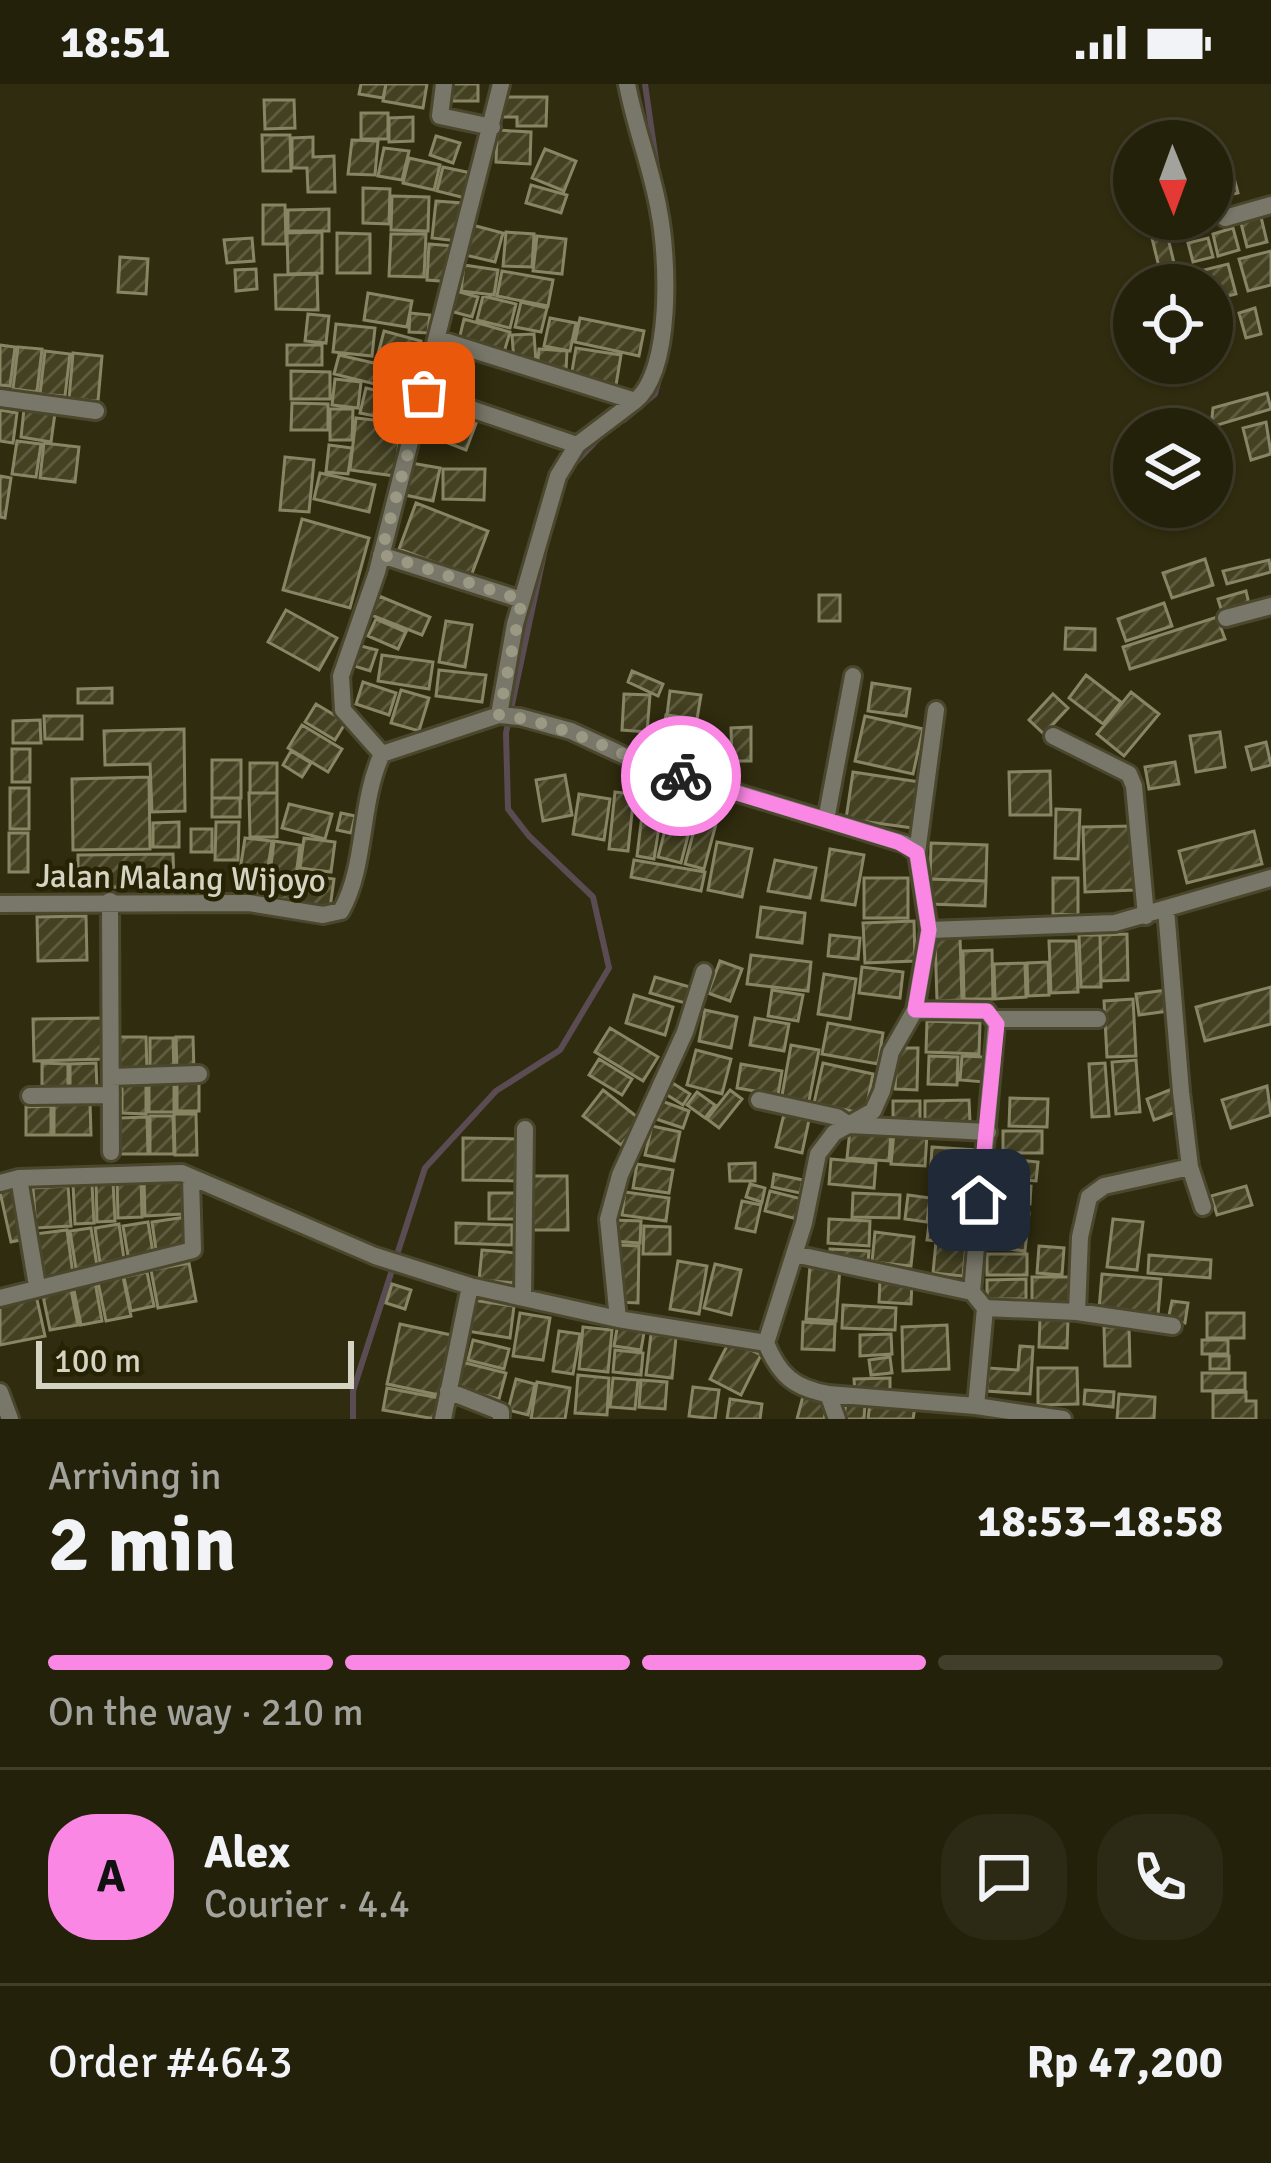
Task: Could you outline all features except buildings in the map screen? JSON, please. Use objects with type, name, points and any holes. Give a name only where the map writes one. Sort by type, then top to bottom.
[{"type":"street","points":[[444,84],[440,116],[492,127]]},
{"type":"street","points":[[502,84],[381,554],[341,676],[340,698],[357,730],[382,754],[508,716],[572,731],[640,763],[904,844],[917,853]]},
{"type":"street","points":[[508,716],[522,600],[558,476],[577,445],[648,390],[662,340],[664,246],[659,209],[627,84]]},
{"type":"street","points":[[1233,216],[1271,205]]},
{"type":"street","points":[[438,339],[635,401]]},
{"type":"street","points":[[424,393],[577,445]]},
{"type":"street","points":[[0,398],[96,411]]},
{"type":"street","points":[[381,554],[522,600]]},
{"type":"street","points":[[1226,618],[1271,605]]},
{"type":"street","points":[[826,820],[854,676]]},
{"type":"street","points":[[936,710],[917,853],[929,930],[915,1010],[891,1052],[873,1111],[834,1133],[818,1154],[766,1343],[783,1376],[809,1391],[923,1410],[976,1406],[1063,1419]]},
{"type":"street","points":[[1053,736],[1130,775],[1141,918]]},
{"type":"street","name":"Jalan Malang Wijoyo","points":[[0,904],[249,903],[323,915],[341,911],[351,887],[371,777],[382,754]]},
{"type":"street","points":[[929,930],[1115,923],[1271,878]]},
{"type":"street","points":[[110,901],[111,1152]]},
{"type":"street","points":[[1166,910],[1190,1167],[1203,1207]]},
{"type":"street","points":[[618,1318],[608,1220],[620,1175],[686,1033],[704,972]]},
{"type":"street","points":[[915,1010],[987,1011],[995,1019],[1098,1019]]},
{"type":"street","points":[[972,1292],[995,1019]]},
{"type":"street","points":[[31,1096],[200,1074]]},
{"type":"street","points":[[759,1100],[836,1117],[849,1125],[988,1132]]},
{"type":"street","points":[[523,1296],[525,1130]]},
{"type":"street","points":[[1077,1312],[1080,1237],[1089,1197],[1104,1186],[1190,1167]]},
{"type":"street","points":[[0,1183],[19,1178],[182,1173],[357,1248],[470,1286],[766,1343]]},
{"type":"street","points":[[19,1178],[37,1286]]},
{"type":"street","points":[[0,1298],[193,1250],[200,1183]]},
{"type":"street","points":[[794,1254],[972,1292],[985,1308],[976,1406]]},
{"type":"street","points":[[443,1419],[470,1286]]},
{"type":"street","points":[[985,1308],[1077,1312],[1173,1326]]},
{"type":"street","points":[[448,1391],[501,1412],[501,1419]]},
{"type":"street","points":[[0,1392],[10,1419]]},
{"type":"street","points":[[828,1394],[837,1419]]},
{"type":"waterway","points":[[645,84],[657,168]]},
{"type":"waterway","points":[[624,420],[655,394],[669,342]]},
{"type":"waterway","points":[[575,463],[599,438]]},
{"type":"waterway","points":[[353,1419],[353,1391],[425,1168],[496,1091],[560,1050],[609,968],[593,897],[529,836],[508,809],[506,733],[545,549]]},
{"type":"way so far","points":[[424,393],[381,554],[522,600],[499,715],[572,731],[640,763],[681,776]]},
{"type":"route","points":[[681,776],[898,842],[917,853],[929,930],[915,1010],[987,1011],[997,1024],[979,1200]]}]
